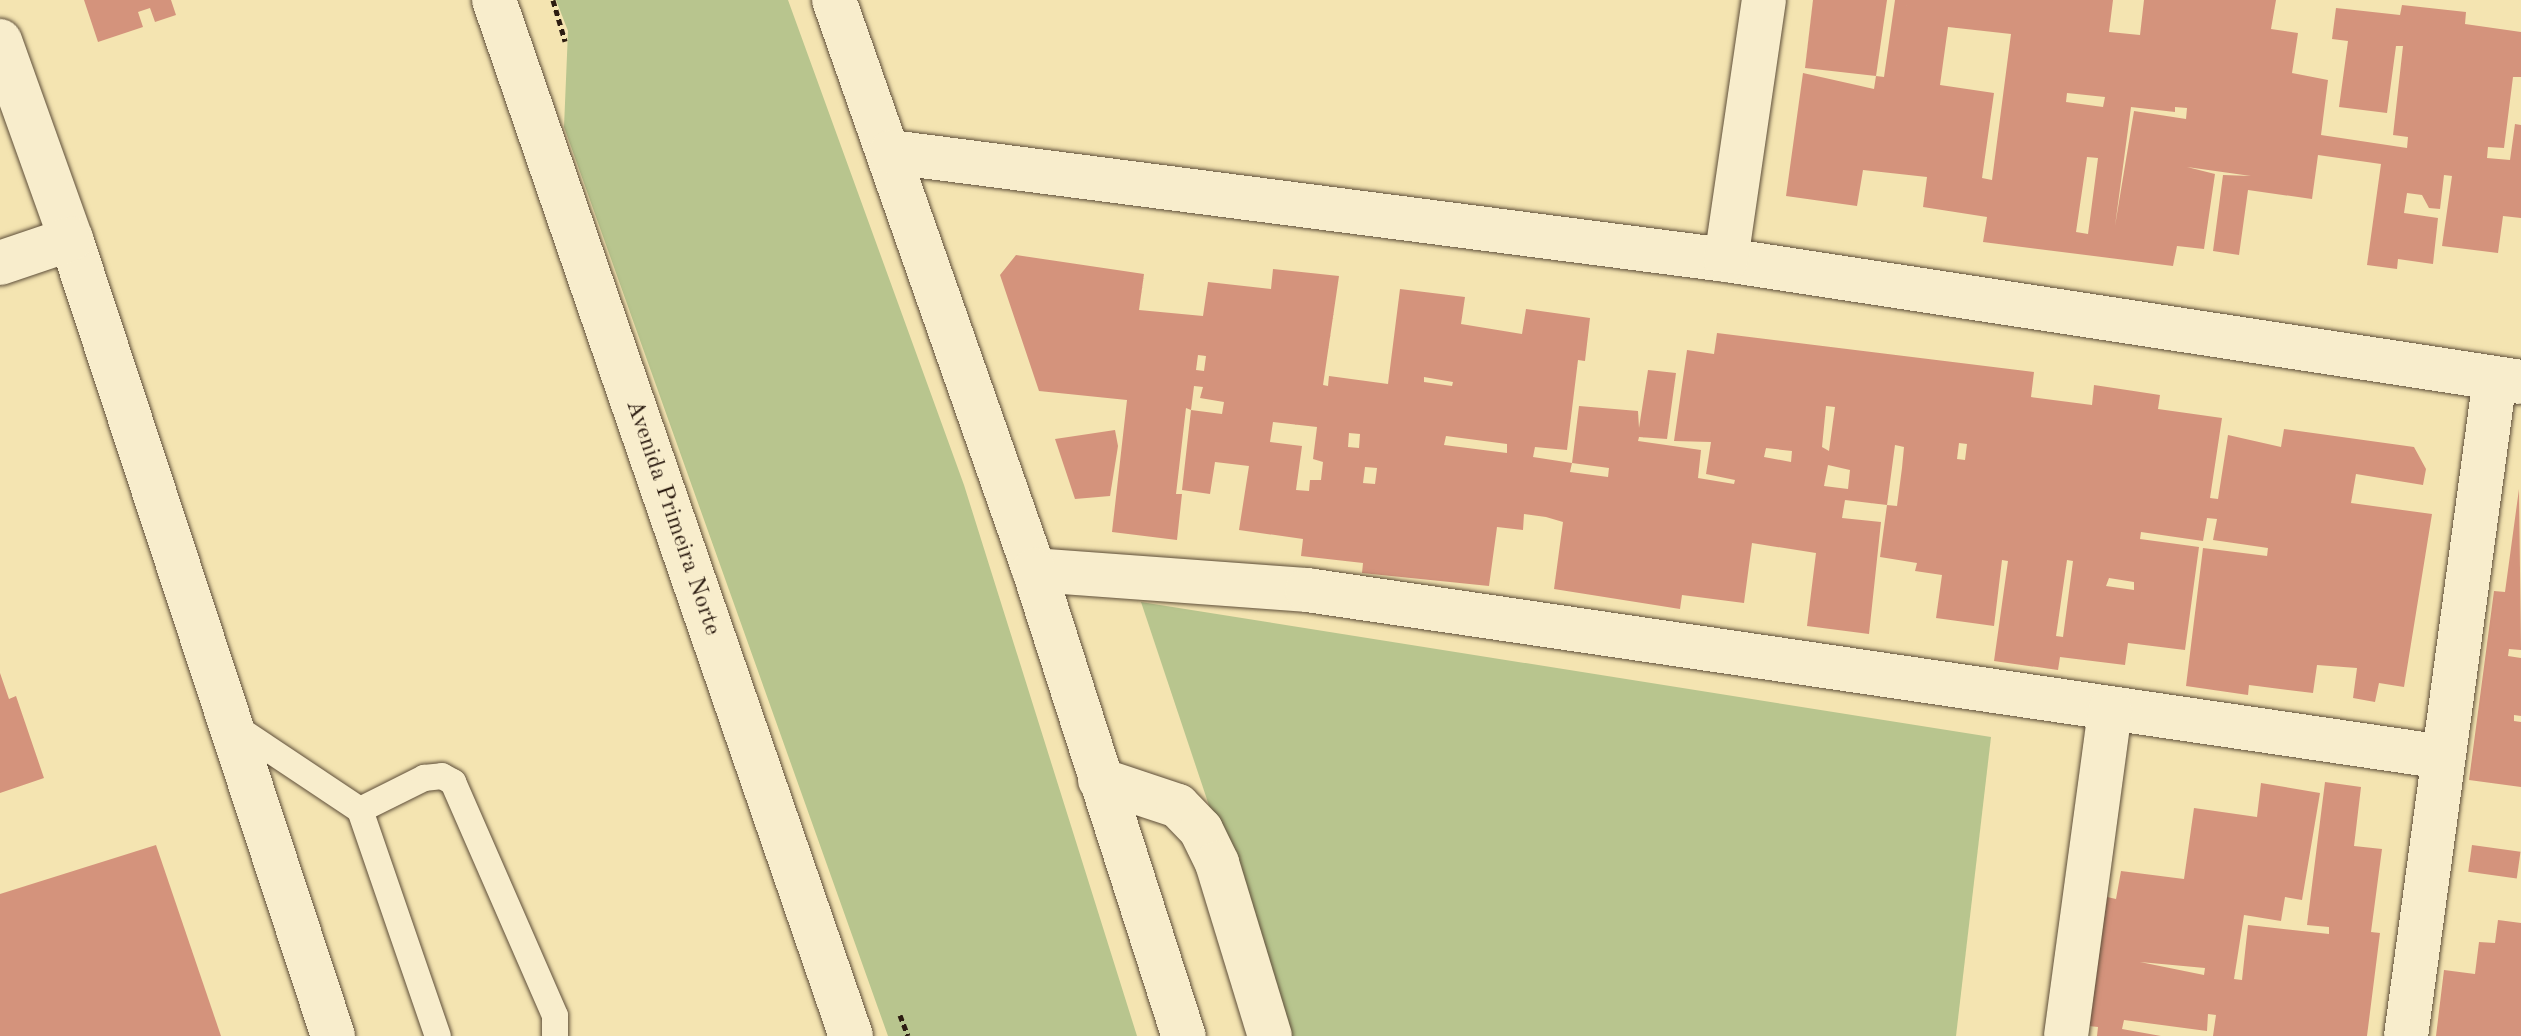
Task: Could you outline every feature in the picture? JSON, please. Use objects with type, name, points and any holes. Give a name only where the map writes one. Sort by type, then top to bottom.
[{"type":"street","name":"Avenida Primeira Norte","points":[[494,0],[851,1036]]},
{"type":"street","points":[[834,0],[891,152],[1034,570],[1184,1036]]},
{"type":"street","points":[[1726,260],[1764,0]]},
{"type":"street","points":[[0,41],[71,239],[333,1036]]},
{"type":"street","points":[[891,152],[1726,260],[2508,380],[2444,757],[2406,1036]]},
{"type":"street","points":[[0,263],[71,239]]},
{"type":"street","points":[[1034,570],[1307,590],[2444,757]]},
{"type":"street","points":[[2066,1036],[2110,710]]},
{"type":"street","points":[[1100,780],[1178,806],[1201,830],[1217,863],[1270,1036]]},
{"type":"lane","points":[[231,724],[360,810],[438,1036]]},
{"type":"lane","points":[[360,810],[424,778],[442,776],[453,782],[555,1016],[555,1036]]},
{"type":"green space","points":[[556,0],[788,0],[964,485],[1137,1036],[888,1036],[564,127],[568,31]]},
{"type":"green space","points":[[1141,602],[1991,737],[1956,1036],[1286,1036]]},
{"type":"building","points":[[84,0],[171,0],[176,15],[155,22],[150,8],[138,12],[143,27],[98,42]]},
{"type":"building","points":[[1813,0],[1887,0],[1876,76],[1805,68]]},
{"type":"building","points":[[1895,0],[2113,0],[2109,32],[2140,35],[2144,0],[2276,0],[2271,29],[2298,33],[2292,73],[2328,80],[2321,135],[2407,148],[2408,137],[2393,135],[2403,46],[2396,46],[2387,113],[2339,107],[2348,41],[2332,39],[2336,8],[2400,15],[2402,5],[2466,12],[2465,24],[2521,32],[2521,77],[2513,77],[2504,148],[2488,147],[2487,158],[2510,160],[2515,124],[2521,125],[2521,218],[2503,216],[2498,253],[2442,246],[2452,176],[2444,175],[2440,209],[2429,208],[2422,195],[2407,193],[2404,213],[2438,218],[2433,264],[2398,259],[2397,269],[2367,265],[2381,164],[2318,155],[2312,199],[2248,190],[2239,255],[2213,251],[2223,175],[2251,176],[2187,167],[2215,174],[2204,249],[2177,246],[2173,266],[1983,242],[1987,217],[1923,207],[1927,177],[1863,170],[1857,206],[1786,196],[1803,73],[1874,89],[1876,76],[1884,77]],"holes":[[[1948,27],[2011,34],[1992,180],[1982,178],[1994,93],[1940,85]],[[2067,93],[2105,97],[2103,107],[2066,102]],[[2131,107],[2175,112],[2175,107],[2187,108],[2186,119],[2134,111],[2115,226]],[[2087,157],[2098,158],[2088,234],[2076,232]]]},
{"type":"building","points":[[1016,255],[1144,274],[1139,310],[1203,316],[1208,282],[1271,289],[1273,269],[1339,276],[1323,385],[1328,386],[1329,376],[1388,384],[1400,289],[1465,297],[1461,324],[1522,334],[1526,309],[1590,318],[1585,361],[1578,360],[1567,450],[1535,447],[1533,457],[1572,463],[1579,406],[1638,411],[1639,428],[1648,370],[1676,373],[1667,439],[1639,437],[1638,441],[1701,450],[1698,478],[1734,484],[1735,480],[1706,474],[1711,442],[1674,441],[1687,350],[1714,354],[1717,333],[2034,372],[2031,397],[2092,405],[2094,385],[2160,395],[2158,409],[2222,418],[2210,498],[2218,499],[2228,435],[2281,447],[2284,429],[2414,447],[2426,469],[2423,485],[2356,474],[2351,503],[2432,514],[2404,687],[2379,683],[2375,702],[2353,698],[2357,668],[2317,665],[2313,693],[2249,685],[2248,695],[2186,686],[2203,548],[2267,556],[2268,548],[2213,540],[2217,519],[2207,518],[2203,541],[2141,532],[2140,539],[2199,547],[2185,650],[2128,643],[2125,665],[2060,657],[2058,670],[1994,661],[2008,561],[2002,560],[1994,626],[1936,618],[1942,575],[1915,571],[1917,563],[1880,557],[1887,505],[1845,500],[1842,518],[1881,522],[1869,634],[1807,626],[1816,553],[1752,543],[1744,603],[1682,595],[1680,609],[1554,589],[1563,522],[1546,517],[1524,514],[1523,530],[1497,527],[1489,586],[1362,573],[1363,563],[1301,556],[1303,539],[1239,530],[1249,466],[1215,462],[1210,494],[1182,490],[1191,410],[1186,408],[1176,494],[1182,494],[1177,540],[1112,532],[1127,400],[1039,391],[1000,275]],"holes":[[[1198,355],[1206,356],[1204,371],[1196,370]],[[1424,377],[1453,382],[1452,386],[1424,382]],[[1194,386],[1203,387],[1200,398],[1224,402],[1222,414],[1191,410]],[[1826,406],[1835,407],[1829,451],[1822,447]],[[1273,422],[1317,427],[1313,459],[1323,462],[1321,480],[1310,480],[1309,491],[1296,490],[1302,446],[1270,442]],[[1349,433],[1360,434],[1359,448],[1348,447]],[[1446,436],[1507,444],[1507,453],[1444,445]],[[1959,443],[1967,444],[1965,460],[1957,459]],[[1895,445],[1904,447],[1897,506],[1887,505]],[[1766,448],[1792,451],[1791,462],[1764,457]],[[1572,463],[1609,468],[1608,477],[1570,472]],[[1828,465],[1850,470],[1848,489],[1824,486]],[[1365,467],[1377,468],[1375,484],[1363,483]],[[2067,560],[2073,561],[2063,637],[2056,636]],[[2109,578],[2134,582],[2134,590],[2106,586]]]},
{"type":"building","points":[[1115,430],[1118,446],[1110,496],[1075,499],[1055,439]]},
{"type":"building","points":[[2519,489],[2521,650],[2509,649],[2508,656],[2521,658],[2521,716],[2514,715],[2514,721],[2521,722],[2521,787],[2469,780],[2494,591],[2505,592]]},
{"type":"building","points":[[0,673],[9,699],[16,696],[44,778],[0,793]]},
{"type":"building","points":[[2325,782],[2361,787],[2354,846],[2382,849],[2371,932],[2380,933],[2367,1036],[2213,1036],[2216,1015],[2208,1014],[2207,1031],[2124,1020],[2122,1029],[2161,1036],[2097,1036],[2098,1027],[2089,1026],[2107,897],[2116,899],[2121,871],[2184,879],[2194,808],[2257,817],[2261,783],[2320,793],[2302,900],[2285,897],[2281,921],[2244,915],[2234,979],[2242,980],[2248,925],[2329,934],[2329,927],[2307,925]],"holes":[[[2140,962],[2205,968],[2204,975]]]},
{"type":"building","points":[[156,845],[221,1036],[0,1036],[0,894]]},
{"type":"building","points":[[2472,845],[2521,852],[2517,879],[2468,872]]},
{"type":"building","points":[[2498,920],[2521,923],[2521,1036],[2436,1036],[2444,970],[2475,974],[2479,942],[2495,943]]}]
